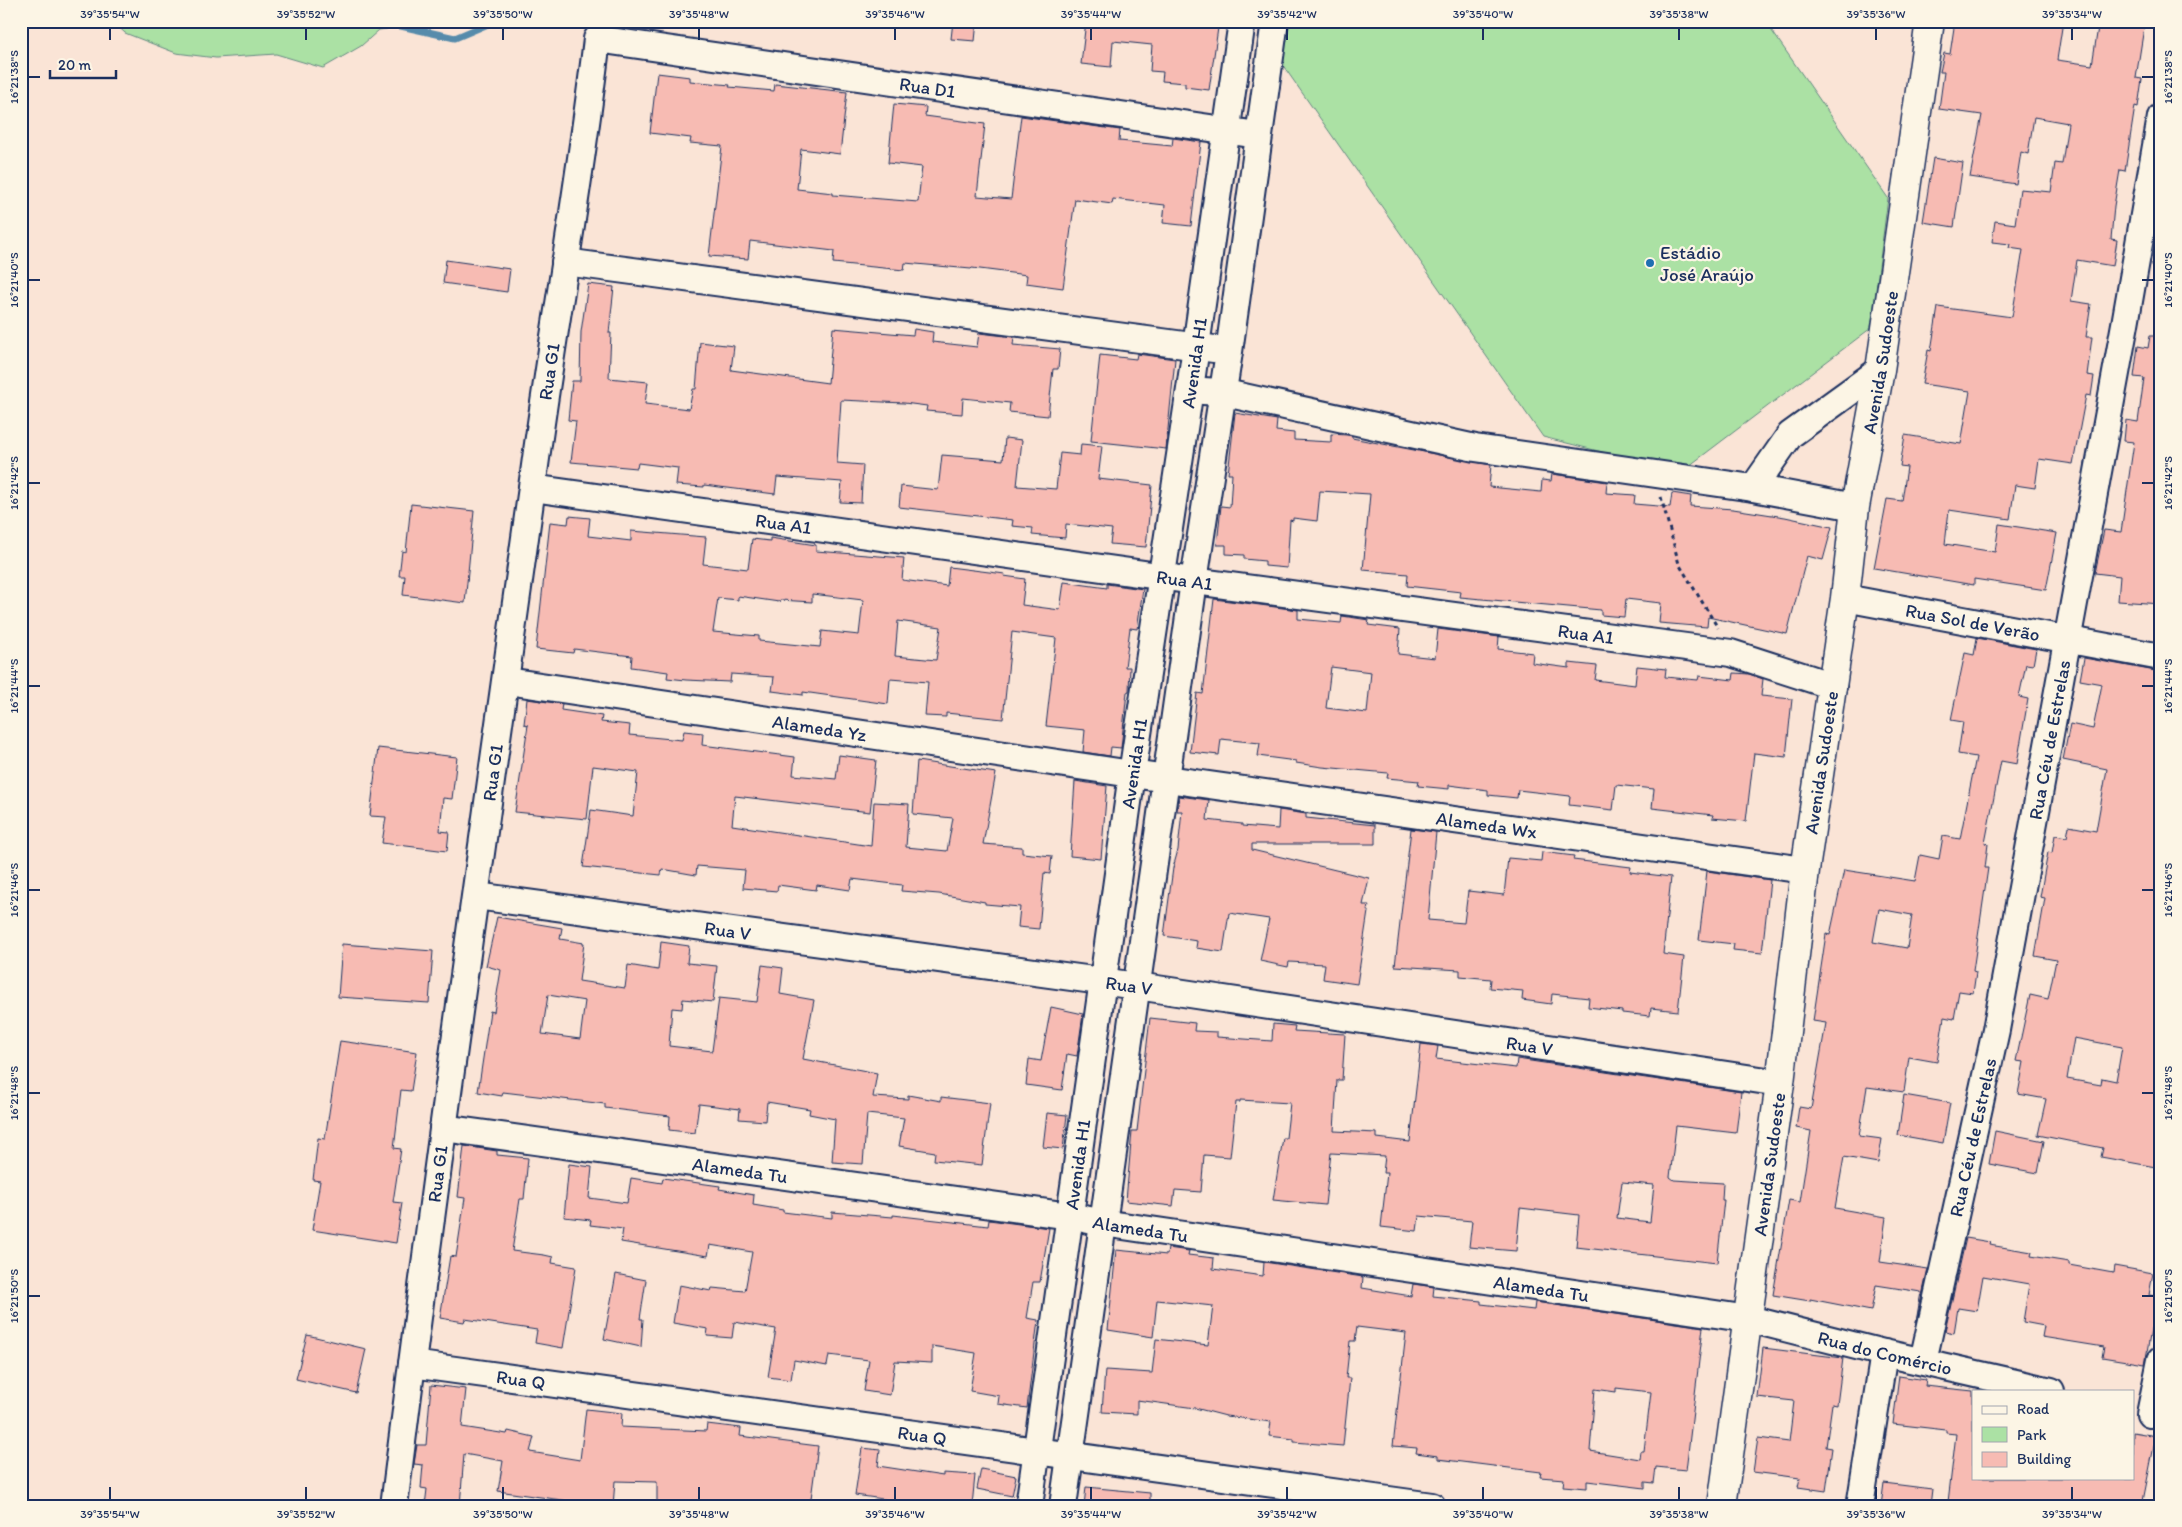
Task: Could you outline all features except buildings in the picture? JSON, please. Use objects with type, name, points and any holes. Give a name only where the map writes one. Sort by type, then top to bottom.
[{"type":"street","name":"Avenida H1","points":[[1029,1506],[1102,982],[1190,389],[1242,21]]},
{"type":"street","name":"Avenida H1","points":[[1063,1506],[1275,21]]},
{"type":"street","name":"Avenida Sudoeste","points":[[1722,1506],[1749,1319],[1806,870],[1845,598],[1855,507],[1880,370],[1930,21]]},
{"type":"street","name":"Rua D1","points":[[597,39],[1258,135]]},
{"type":"street","name":"Rua G1","points":[[394,1506],[443,1128],[507,681],[532,488],[565,262],[580,176],[597,39]]},
{"type":"street","name":"Rua Céu de Estrelas","points":[[1923,1361],[1996,1030],[2161,117]]},
{"type":"street","points":[[565,262],[1196,346],[1229,352]]},
{"type":"street","points":[[1753,488],[1790,435],[1880,370]]},
{"type":"street","points":[[1190,389],[1222,392],[1475,448],[1753,488],[1855,507]]},
{"type":"street","name":"Rua A1","points":[[532,488],[1194,581],[1731,653],[1833,686]]},
{"type":"street","name":"Rua Sol de Verão","points":[[1845,598],[2161,657]]},
{"type":"street","name":"Alameda Yz","points":[[507,681],[1168,779]]},
{"type":"street","name":"Alameda Wx","points":[[1168,779],[1806,870]]},
{"type":"street","name":"Rua V","points":[[476,896],[1137,986],[1780,1083]]},
{"type":"street","name":"Alameda Tu","points":[[443,1128],[1070,1216],[1103,1223],[1749,1319]]},
{"type":"street","name":"Rua do Comércio","points":[[1749,1319],[1884,1353],[2047,1390]]},
{"type":"street","points":[[1860,1506],[1884,1353]]},
{"type":"street","points":[[2148,1413],[2161,1360]]},
{"type":"street","name":"Rua Q","points":[[412,1364],[1432,1506]]},
{"type":"path","points":[[1654,473],[1679,564],[1708,608],[1731,653]]},
{"type":"green space","points":[[112,21],[393,21],[387,29],[379,30],[361,46],[323,68],[276,54],[216,58],[176,53],[125,33]]},
{"type":"green space","name":"Estádio José Araújo","points":[[1288,21],[1765,21],[1888,198],[1871,328],[1681,472],[1543,437],[1282,64]]},
{"type":"waterway","points":[[378,21],[455,38],[495,21]]},
{"type":"place","name":"Estádio José Araújo","points":[[1650,263]]}]
